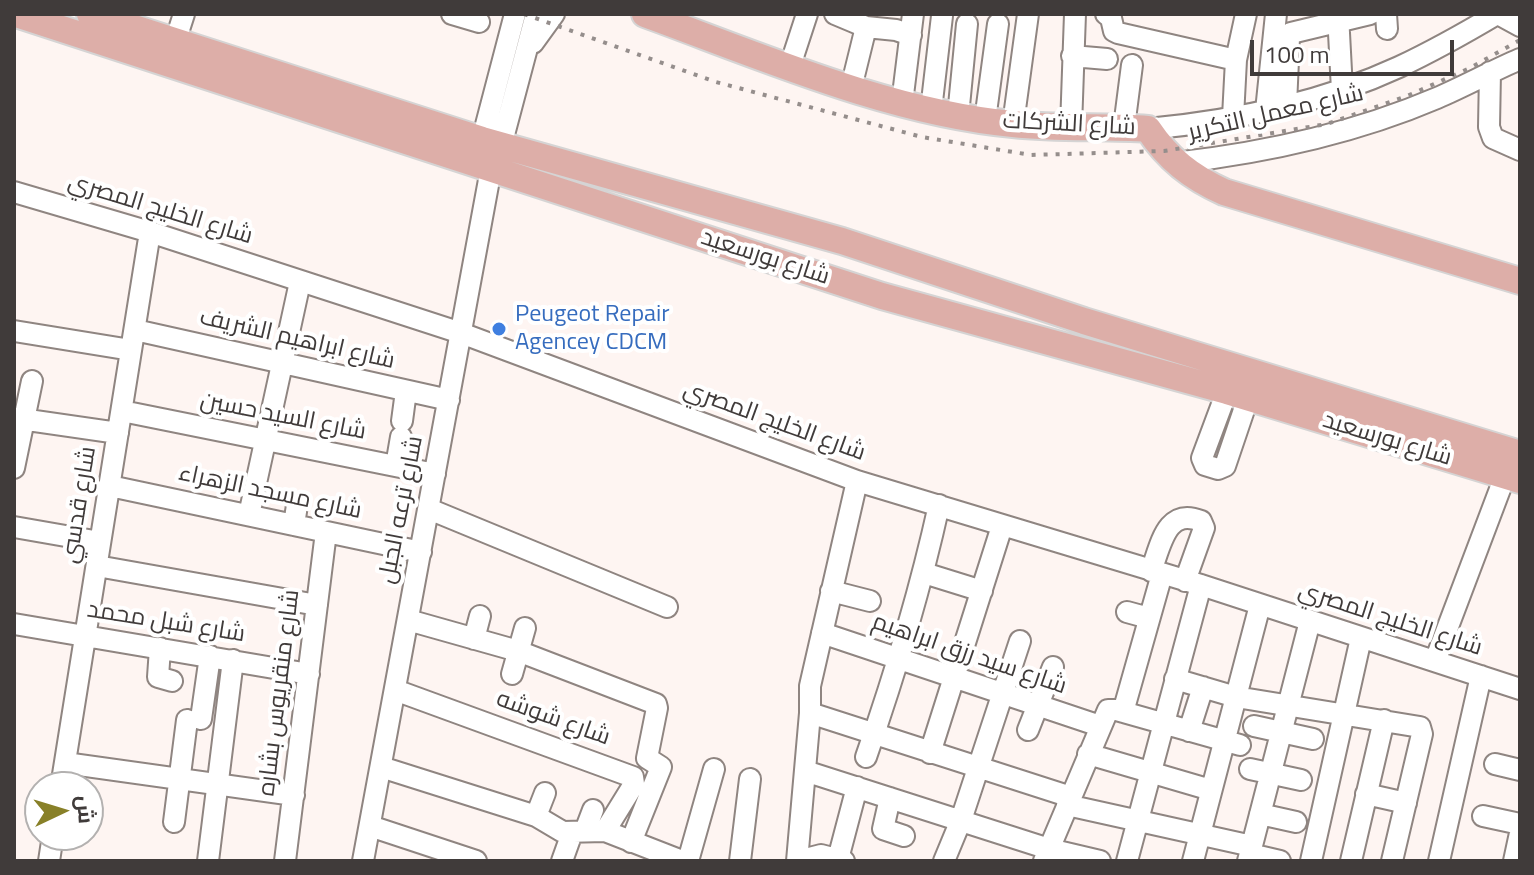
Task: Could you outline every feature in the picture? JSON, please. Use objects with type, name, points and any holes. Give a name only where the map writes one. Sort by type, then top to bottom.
[{"type":"main road","name":"شارع بورسعيد","points":[[16,14],[492,152],[842,241],[1084,321],[1520,454]]},
{"type":"main road","name":"شارع بورسعيد","points":[[90,14],[492,152],[839,283],[1237,394],[1512,478]]},
{"type":"main road","name":"شارع الشركات","points":[[645,14],[685,21],[790,66],[851,88],[931,110],[1013,124],[1136,128],[1175,163],[1197,179],[1224,192],[1520,281]]},
{"type":"main road","points":[[839,283],[845,258],[842,241]]},
{"type":"main road","points":[[882,296],[874,285],[873,277],[877,264],[890,256]]},
{"type":"main road","points":[[1075,348],[1084,321]]},
{"type":"street","points":[[175,42],[184,14]]},
{"type":"street","points":[[452,14],[479,22]]},
{"type":"street","points":[[506,86],[515,14]]},
{"type":"street","points":[[526,52],[536,14]]},
{"type":"street","points":[[506,86],[554,14]]},
{"type":"street","points":[[790,66],[807,14]]},
{"type":"street","points":[[835,14],[866,27],[911,35]]},
{"type":"street","points":[[902,103],[913,14]]},
{"type":"street","points":[[1013,124],[1028,14]]},
{"type":"street","points":[[1071,127],[1075,14]]},
{"type":"street","points":[[1098,14],[1111,18],[1114,31],[1118,33],[1236,60]]},
{"type":"street","points":[[1233,117],[1236,60],[1246,14]]},
{"type":"street","points":[[1276,14],[1276,108]]},
{"type":"street","points":[[1276,108],[1289,35],[1310,21],[1370,14]]},
{"type":"street","points":[[1132,65],[1136,128],[1233,117],[1342,90],[1398,68],[1498,14],[1520,26]]},
{"type":"street","points":[[931,110],[942,16]]},
{"type":"street","points":[[1338,18],[1342,90]]},
{"type":"street","points":[[958,116],[967,24]]},
{"type":"street","points":[[985,120],[998,24]]},
{"type":"street","points":[[851,88],[866,27]]},
{"type":"street","points":[[1072,56],[1107,59]]},
{"type":"street","name":"شارع معمل التكرير","points":[[1175,163],[1252,152],[1360,124],[1437,98],[1520,59]]},
{"type":"street","points":[[1490,72],[1489,127],[1493,138],[1520,150]]},
{"type":"street","name":"شارع ترعه الجبل","points":[[363,861],[506,86]]},
{"type":"street","name":"شارع الخليج المصري","points":[[14,192],[150,232],[461,333],[857,481],[1193,583],[1520,689]]},
{"type":"street","name":"شارع قدسي","points":[[64,771],[150,232]]},
{"type":"street","points":[[249,515],[300,282]]},
{"type":"street","name":"شارع ابراهيم الشريف","points":[[14,331],[133,340],[282,363],[449,400]]},
{"type":"street","points":[[14,468],[19,419],[32,381]]},
{"type":"street","points":[[396,466],[406,391]]},
{"type":"street","name":"شارع السيد حسين","points":[[122,411],[435,474]]},
{"type":"street","points":[[19,419],[118,433]]},
{"type":"street","points":[[1435,661],[1512,478]]},
{"type":"street","points":[[857,481],[810,686],[797,861],[811,856],[837,860],[857,787]]},
{"type":"street","name":"شارع مسجد الزهراء","points":[[110,486],[249,515],[296,515],[326,532],[421,552]]},
{"type":"street","points":[[866,757],[924,573],[939,505]]},
{"type":"street","points":[[429,509],[667,607]]},
{"type":"street","points":[[1120,711],[1149,618],[1156,572],[1168,527],[1184,516],[1191,517],[1201,521],[1204,528],[1175,679],[1127,861]]},
{"type":"street","points":[[930,753],[1002,526]]},
{"type":"street","points":[[14,527],[100,542]]},
{"type":"street","name":"شارع منقريوس بشاره","points":[[285,861],[326,532]]},
{"type":"street","points":[[97,566],[317,605]]},
{"type":"street","points":[[924,573],[982,591]]},
{"type":"street","points":[[831,591],[870,601]]},
{"type":"street","points":[[1193,861],[1211,790],[1232,743],[1236,697],[1260,605]]},
{"type":"street","points":[[1127,612],[1149,618]]},
{"type":"street","points":[[474,639],[480,616]]},
{"type":"street","points":[[408,620],[518,651],[653,702],[657,708],[647,758]]},
{"type":"street","points":[[1250,854],[1260,814],[1260,772],[1281,732],[1310,621]]},
{"type":"street","points":[[512,674],[525,628]]},
{"type":"street","name":"شارع شبل محمد","points":[[15,630],[85,636],[309,674]]},
{"type":"street","name":"شارع سيد رزق ابراهيم","points":[[822,633],[1100,726]]},
{"type":"street","points":[[1311,861],[1361,638]]},
{"type":"street","points":[[944,861],[961,820],[1020,641]]},
{"type":"street","points":[[160,648],[158,677],[172,681]]},
{"type":"street","points":[[174,822],[180,779],[210,656]]},
{"type":"street","points":[[208,861],[233,660]]},
{"type":"street","points":[[1028,730],[1053,667]]},
{"type":"street","points":[[1439,861],[1481,676]]},
{"type":"street","points":[[1175,679],[1236,697],[1416,725],[1422,729],[1392,861]]},
{"type":"street","points":[[1189,731],[1203,687]]},
{"type":"street","name":"شارع شوشه","points":[[395,690],[633,777]]},
{"type":"street","points":[[1046,855],[1106,713],[1120,711],[1232,743]]},
{"type":"street","points":[[810,713],[1069,801],[1280,861]]},
{"type":"street","points":[[1351,861],[1384,720]]},
{"type":"street","points":[[1254,726],[1313,739]]},
{"type":"street","points":[[1088,754],[1211,790]]},
{"type":"street","points":[[562,861],[634,784],[633,777],[641,760],[647,758],[660,765],[661,769],[631,842]]},
{"type":"street","points":[[65,763],[294,795]]},
{"type":"street","points":[[1495,764],[1520,770]]},
{"type":"street","points":[[381,767],[556,829],[631,842],[658,857],[685,861],[714,769]]},
{"type":"street","points":[[805,771],[961,820],[1046,855],[1100,861]]},
{"type":"street","points":[[1260,772],[1301,780]]},
{"type":"street","points":[[740,861],[750,779]]},
{"type":"street","points":[[529,820],[545,793]]},
{"type":"street","points":[[1366,794],[1406,803]]},
{"type":"street","points":[[890,798],[883,829],[904,836]]},
{"type":"street","points":[[587,832],[593,810]]},
{"type":"street","points":[[1260,814],[1296,822]]},
{"type":"street","points":[[1483,816],[1520,824]]},
{"type":"street","points":[[370,826],[476,861]]},
{"type":"street","points":[[1514,861],[1520,833]]},
{"type":"railway","points":[[524,14],[716,82],[922,137],[1031,155],[1164,151],[1327,124],[1407,96],[1470,68],[1520,40]]},
{"type":"place","name":"Peugeot Repair Agencey CDCM","points":[[499,329]]}]
